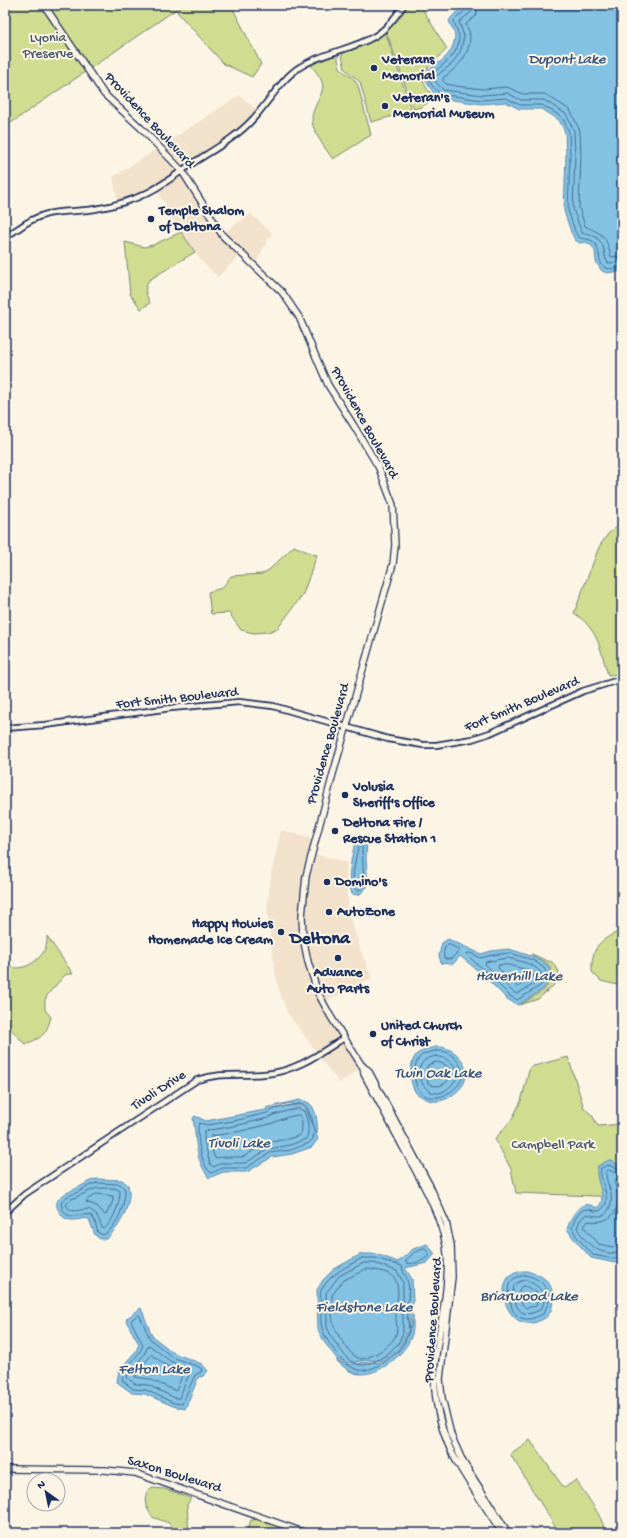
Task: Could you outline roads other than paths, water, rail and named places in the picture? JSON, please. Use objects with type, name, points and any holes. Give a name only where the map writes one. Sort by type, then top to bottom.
[{"type":"main road","name":"Providence Boulevard","points":[[44,5],[104,94],[141,128],[182,171],[223,236],[282,292],[299,317],[328,385],[379,468],[393,505],[395,545],[393,564],[333,774],[306,876],[302,916],[303,937],[312,979],[322,1001],[362,1066],[364,1074],[425,1188],[441,1225],[446,1247],[447,1278],[435,1364],[434,1381],[436,1400],[446,1437],[458,1464],[502,1533]]},
{"type":"main road","name":"Providence Boulevard","points":[[362,1066],[368,1070],[430,1186],[446,1222],[451,1246],[452,1276],[440,1379],[442,1398],[451,1435],[463,1462],[508,1533]]},
{"type":"main road","name":"Saxon Boulevard","points":[[5,1468],[68,1468],[135,1473],[306,1533]]},
{"type":"street","points":[[5,239],[29,222],[44,215],[61,211],[93,210],[121,204],[150,192],[231,138],[253,119],[298,67],[317,58],[354,46],[376,36],[388,26],[404,5]]},
{"type":"street","name":"Fort Smith Boulevard","points":[[5,728],[45,725],[171,708],[239,702],[273,706],[388,739],[415,744],[453,744],[490,733],[583,691],[622,679]]},
{"type":"street","name":"Tivoli Drive","points":[[5,1212],[25,1194],[197,1080],[225,1074],[264,1074],[291,1069],[309,1060],[344,1038]]},
{"type":"water","name":"Dupont Lake","points":[[468,5],[622,5],[622,271],[606,273],[601,270],[596,262],[595,251],[592,246],[586,242],[580,243],[575,240],[571,232],[564,211],[566,155],[565,132],[559,120],[542,109],[519,109],[506,102],[482,104],[438,98],[429,87],[426,74],[446,56],[452,48],[455,36],[449,21],[457,12]]},
{"type":"water","points":[[361,836],[367,839],[366,858],[368,886],[359,895],[352,894],[350,888],[350,874],[355,842]]},
{"type":"water","name":"Haverhill Lake","points":[[448,939],[481,954],[509,949],[534,957],[547,965],[553,976],[543,989],[518,1005],[507,999],[482,974],[460,956],[453,964],[441,963],[439,955],[442,943]]},
{"type":"water","name":"Twin Oak Lake","points":[[436,1047],[446,1048],[458,1055],[464,1064],[466,1075],[462,1086],[453,1095],[443,1100],[432,1101],[416,1093],[411,1079],[411,1068],[412,1063],[418,1053]]},
{"type":"water","points":[[299,1100],[309,1103],[314,1109],[317,1122],[317,1134],[307,1110],[291,1103],[266,1108]]},
{"type":"water","name":"Tivoli Lake","points":[[292,1105],[307,1112],[318,1139],[312,1147],[292,1154],[272,1157],[247,1172],[223,1172],[209,1178],[198,1156],[193,1118],[195,1116],[206,1121]]},
{"type":"water","points":[[609,1160],[616,1164],[622,1164],[622,1259],[615,1263],[591,1258],[567,1229],[575,1212],[581,1206],[590,1205],[599,1207],[602,1196],[597,1177],[598,1166]]},
{"type":"water","points":[[97,1179],[122,1180],[128,1185],[129,1199],[124,1215],[116,1228],[106,1239],[100,1239],[95,1235],[89,1219],[68,1219],[62,1216],[57,1206],[57,1202],[62,1196],[89,1181]]},
{"type":"water","name":"Fieldstone Lake","points":[[427,1244],[435,1254],[427,1263],[405,1268],[412,1279],[413,1302],[409,1329],[398,1350],[383,1361],[368,1360],[347,1363],[337,1359],[325,1343],[318,1330],[317,1290],[323,1280],[334,1269],[361,1254],[376,1254],[398,1262],[413,1249]]},
{"type":"water","name":"Briarwood Lake","points":[[527,1271],[544,1278],[550,1286],[553,1296],[551,1311],[548,1315],[545,1318],[532,1323],[521,1322],[513,1316],[507,1307],[504,1297],[504,1287],[508,1278],[516,1272]]},
{"type":"water","name":"Felton Lake","points":[[141,1308],[152,1336],[174,1353],[202,1364],[208,1371],[202,1377],[199,1376],[185,1409],[173,1406],[145,1394],[132,1393],[117,1382],[119,1370],[136,1351],[139,1344],[126,1321],[127,1318]]},
{"type":"water","points":[[413,1315],[413,1332],[408,1344],[398,1356],[383,1367],[376,1371],[357,1374],[341,1365],[336,1360],[347,1365],[368,1362],[383,1363],[399,1351],[410,1330]]},
{"type":"place","name":"Veterans Memorial","points":[[374,68]]},
{"type":"place","name":"Veteran's Memorial Museum","points":[[385,106]]},
{"type":"place","name":"Temple Shalom of Deltona","points":[[151,219]]},
{"type":"place","name":"Volusia Sheriff's Office","points":[[345,795]]},
{"type":"place","name":"Deltona Fire / Rescue Station 1","points":[[335,831]]},
{"type":"place","name":"Domino's","points":[[327,882]]},
{"type":"place","name":"AutoZone","points":[[329,912]]},
{"type":"place","name":"Happy Howies Homemade Ice Cream","points":[[281,932]]},
{"type":"place","name":"Advance Auto Parts","points":[[338,958]]},
{"type":"place","name":"United Church of Christ","points":[[373,1034]]},
{"type":"district","name":"Deltona","points":[[320,939]]},
{"type":"park label","name":"Lyonia Preserve","points":[[48,46]]},
{"type":"park label","name":"Campbell Park","points":[[553,1145]]}]
